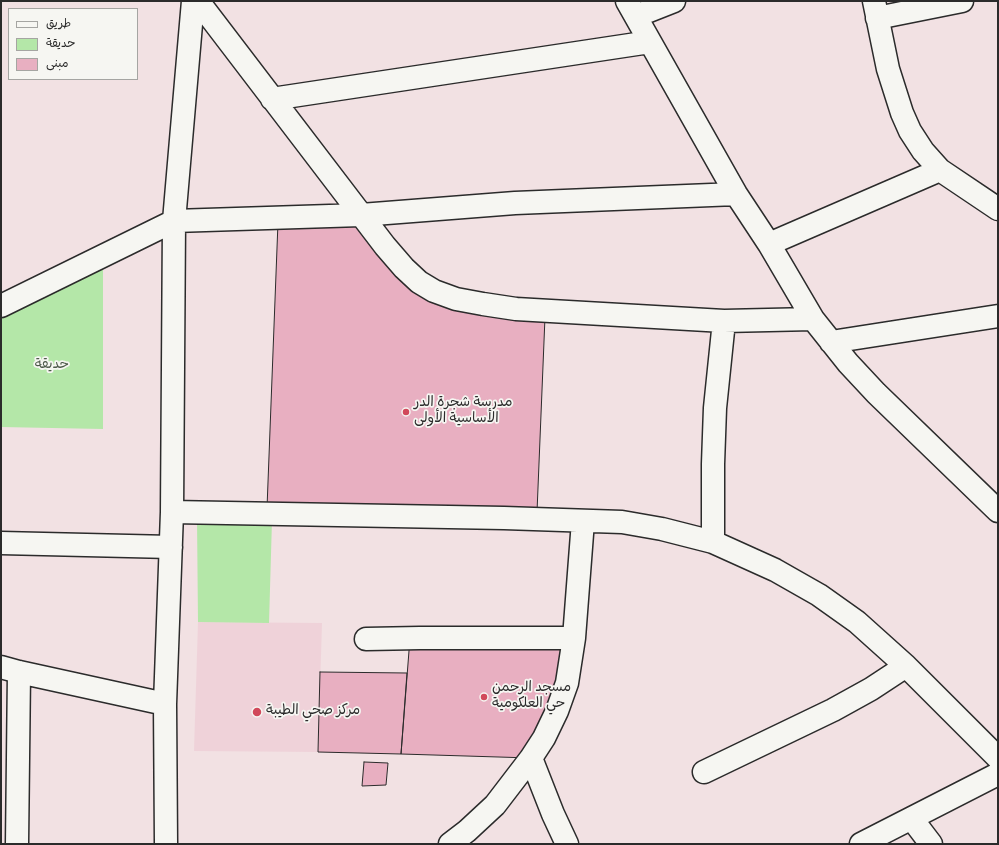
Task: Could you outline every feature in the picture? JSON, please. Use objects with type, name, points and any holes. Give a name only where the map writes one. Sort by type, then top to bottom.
[{"type":"street","points":[[166,844],[165,704],[172,512],[174,221],[193,1]]},
{"type":"street","points":[[198,1],[361,215],[400,263],[419,282],[434,292],[456,299],[516,309],[724,321],[813,319]]},
{"type":"street","points":[[674,1],[632,9],[736,194],[769,244],[813,319],[848,363],[876,393],[998,511]]},
{"type":"street","points":[[962,1],[875,9],[888,69],[902,113],[910,131],[923,151],[940,170],[998,210]]},
{"type":"street","points":[[272,99],[650,42]]},
{"type":"street","points":[[769,244],[940,170]]},
{"type":"street","points":[[1,306],[174,221],[361,215],[515,203],[736,194]]},
{"type":"street","points":[[831,342],[998,316]]},
{"type":"street","points":[[713,542],[715,408],[724,321]]},
{"type":"street","points":[[172,512],[504,518],[622,522],[662,529],[713,542],[775,570],[819,595],[857,622],[906,666],[998,758]]},
{"type":"street","points":[[450,844],[467,832],[495,805],[531,758],[544,738],[557,711],[567,683],[574,638],[583,521]]},
{"type":"street","points":[[1,543],[171,547]]},
{"type":"street","points":[[366,639],[574,638]]},
{"type":"street","points":[[704,772],[833,710],[871,689],[906,666]]},
{"type":"street","points":[[17,844],[10,669],[165,704]]},
{"type":"street","points":[[531,758],[553,814],[567,844]]},
{"type":"street","points":[[861,844],[998,774]]},
{"type":"street","points":[[912,819],[931,844]]},
{"type":"shaded area","name":"مركز صحي الطيبة","points":[[198,622],[322,623],[318,752],[194,751]]},
{"type":"green space","name":"حديقة","points":[[103,255],[103,429],[1,427],[1,306]]},
{"type":"green space","points":[[197,519],[272,520],[269,623],[198,622]]},
{"type":"building","name":"مدرسة شجرة الدر الأساسية الأولى","points":[[361,220],[456,306],[545,317],[537,512],[267,508],[278,222]]},
{"type":"building","name":"مسجد الرحمن حي العلكومية","points":[[410,638],[574,638],[531,758],[401,754]]},
{"type":"building","points":[[320,672],[407,673],[401,754],[318,752]]},
{"type":"building","points":[[364,762],[388,763],[386,785],[362,786]]},
{"type":"place","name":"مدرسة شجرة الدر الأساسية الأولى","points":[[406,412]]},
{"type":"place","name":"مسجد الرحمن حي العلكومية","points":[[484,697]]},
{"type":"place","name":"مركز صحي الطيبة","points":[[257,712]]}]
